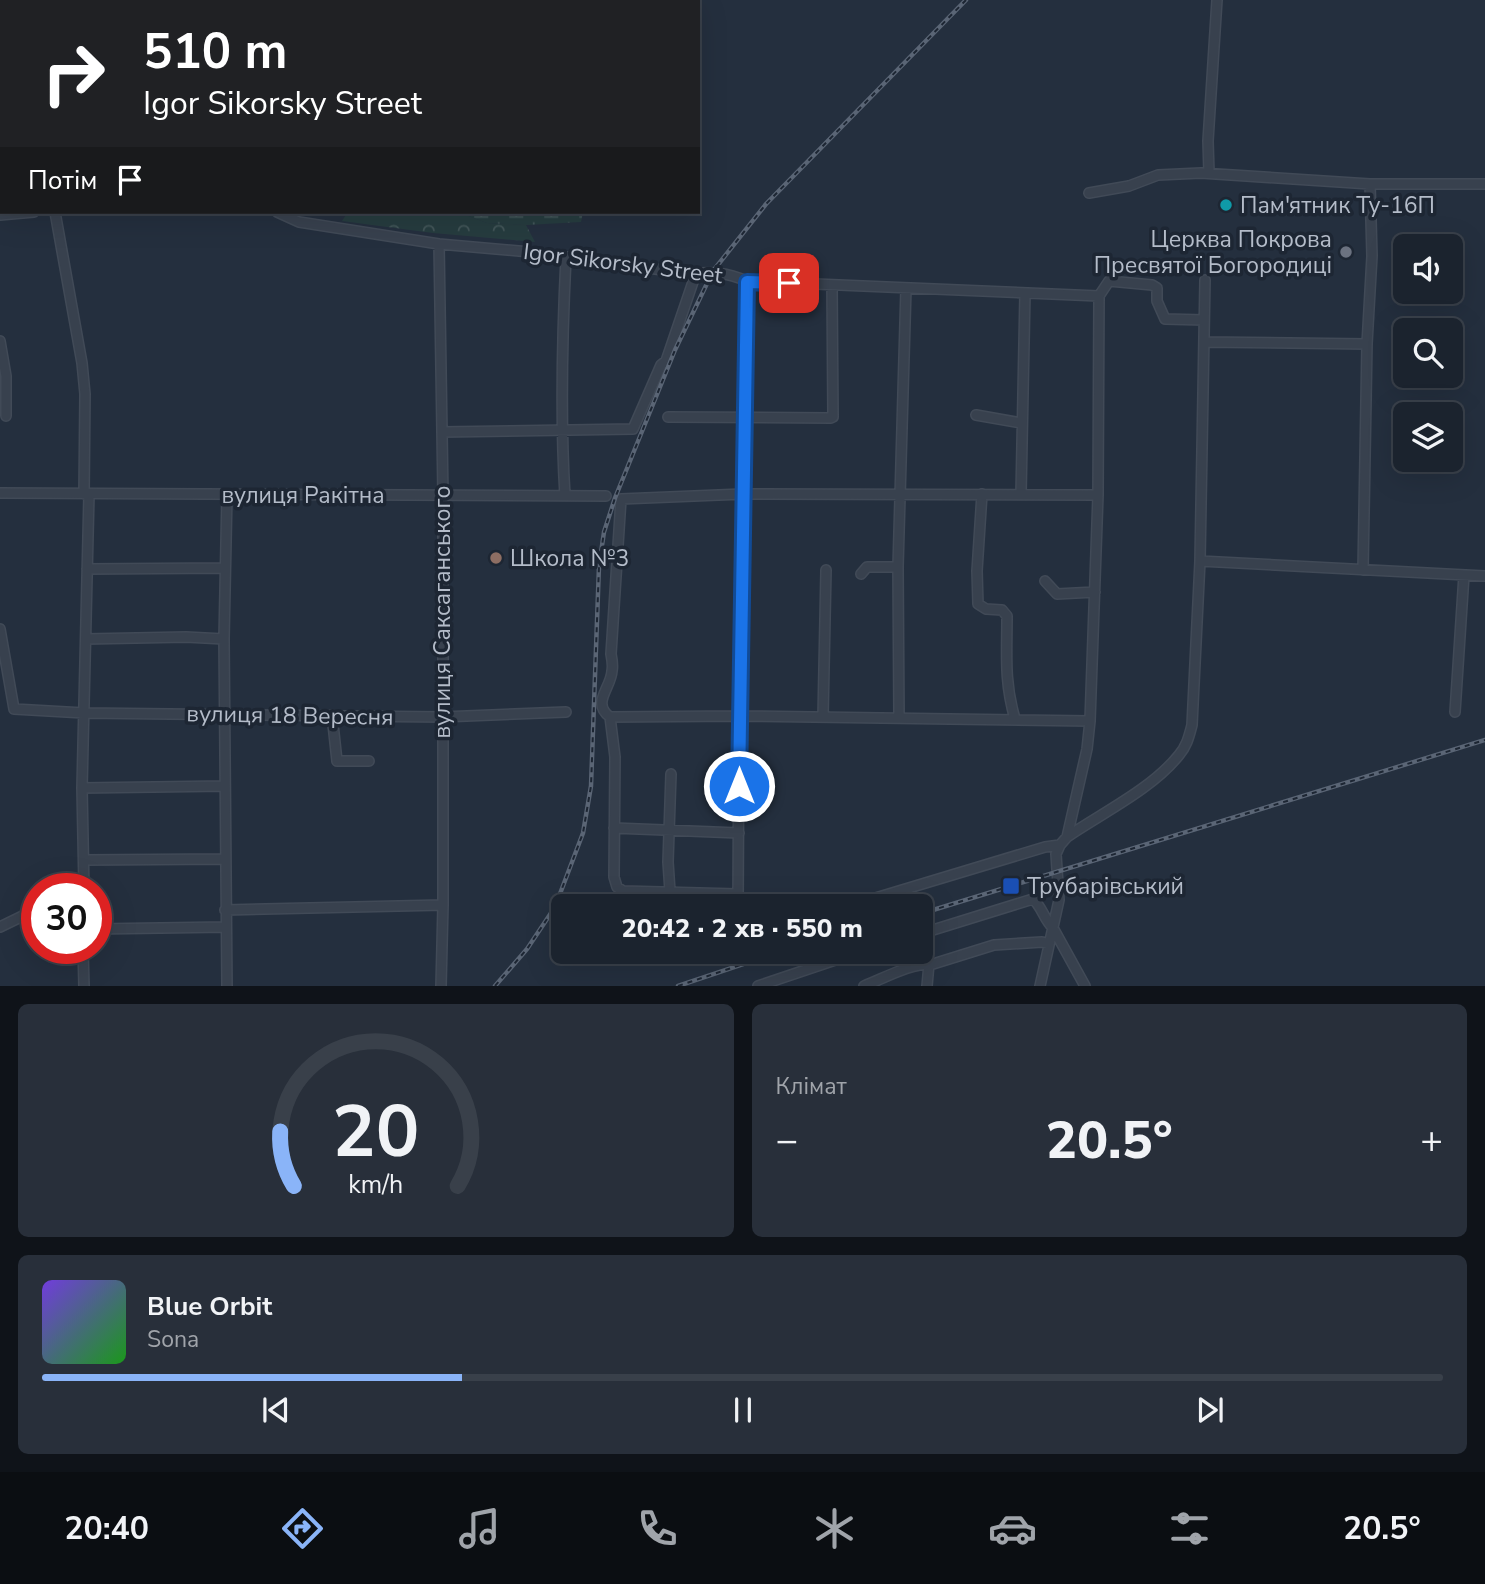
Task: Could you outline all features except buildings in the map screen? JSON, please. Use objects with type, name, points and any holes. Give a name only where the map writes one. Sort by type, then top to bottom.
[{"type":"street","points":[[1209,173],[1208,141],[1217,0]]},
{"type":"street","points":[[1089,193],[1129,186],[1158,175],[1209,173],[1370,184],[1485,184]]},
{"type":"street","points":[[1363,570],[1367,344],[1372,256],[1370,184]]},
{"type":"street","points":[[55,214],[85,394],[88,569],[82,788],[83,873]]},
{"type":"street","name":"Igor Sikorsky Street","points":[[281,214],[299,222],[439,244],[530,251],[692,274],[713,271],[747,282],[1099,296]]},
{"type":"street","name":"вулиця Саксаганського","points":[[439,244],[443,495],[441,983]]},
{"type":"street","points":[[565,496],[561,361],[566,257]]},
{"type":"street","points":[[442,432],[633,429],[661,365],[666,360],[694,279],[692,274]]},
{"type":"street","points":[[1041,985],[1059,900],[1056,854],[1060,845],[1067,837],[1132,796],[1180,755],[1188,741],[1194,707],[1200,561],[1205,280]]},
{"type":"street","points":[[1067,837],[1087,749],[1090,721],[1098,495],[1099,296],[1109,281],[1152,285],[1157,288],[1157,301],[1166,320],[1204,320]]},
{"type":"street","points":[[610,718],[615,757],[614,877],[617,887],[623,891],[738,894],[747,282]]},
{"type":"street","points":[[668,417],[833,417],[832,285]]},
{"type":"street","points":[[899,718],[898,567],[906,288]]},
{"type":"street","points":[[1021,494],[1025,293]]},
{"type":"street","points":[[0,341],[6,376],[6,416]]},
{"type":"street","points":[[1204,342],[1367,344]]},
{"type":"street","points":[[976,415],[1021,423]]},
{"type":"street","name":"вулиця Ракітна","points":[[0,492],[606,496]]},
{"type":"street","points":[[227,494],[224,639],[227,985]]},
{"type":"street","points":[[1090,721],[739,716],[610,718],[601,705],[612,673],[621,499],[743,494],[1098,495]]},
{"type":"street","points":[[982,494],[977,571],[978,604],[986,609],[1002,610],[1007,616],[1006,678],[1015,719]]},
{"type":"street","points":[[1200,561],[1485,576]]},
{"type":"street","points":[[863,568],[898,567]]},
{"type":"street","points":[[88,569],[225,568]]},
{"type":"street","points":[[823,717],[826,570]]},
{"type":"street","points":[[1455,712],[1464,575]]},
{"type":"street","points":[[1045,581],[1057,594],[1095,592]]},
{"type":"street","name":"вулиця 18 Вересня","points":[[0,629],[14,709],[84,713],[442,717],[566,712]]},
{"type":"street","points":[[86,639],[224,639]]},
{"type":"street","points":[[332,715],[337,761],[369,761]]},
{"type":"street","points":[[669,894],[671,774]]},
{"type":"street","points":[[82,788],[225,786]]},
{"type":"street","points":[[614,828],[739,833]]},
{"type":"street","points":[[889,894],[1045,847],[1060,845]]},
{"type":"street","points":[[84,860],[225,859]]},
{"type":"street","points":[[933,930],[1033,899],[1053,928],[1084,985]]},
{"type":"street","points":[[225,910],[443,905]]},
{"type":"street","points":[[0,927],[21,917]]},
{"type":"street","points":[[112,929],[225,927]]},
{"type":"street","points":[[933,963],[994,945],[1042,942],[1049,944]]},
{"type":"street","points":[[83,964],[84,985]]},
{"type":"street","points":[[758,985],[822,964]]},
{"type":"street","points":[[864,985],[929,964],[927,985]]},
{"type":"green space","points":[[347,214],[463,214],[487,223],[526,225],[535,242],[433,233],[342,221]]},
{"type":"green space","points":[[463,214],[583,214],[581,222],[526,225],[487,223]]},
{"type":"railway","points":[[495,986],[527,949],[555,907],[583,833],[591,786],[599,566],[604,532],[615,498],[675,350],[713,271],[766,204],[966,0]]},
{"type":"railway","points":[[933,910],[1485,740]]},
{"type":"railway","points":[[678,986],[743,964]]},
{"type":"place","name":"Пам'ятник Ту-16П","points":[[1226,205]]},
{"type":"place","name":"Церква Покрова Пресвятої Богородиці","points":[[1346,252]]},
{"type":"place","name":"Школа №3","points":[[496,558]]},
{"type":"place","name":"Трубарівський","points":[[1011,886]]},
{"type":"route","points":[[739,786],[747,282],[789,283]]}]
